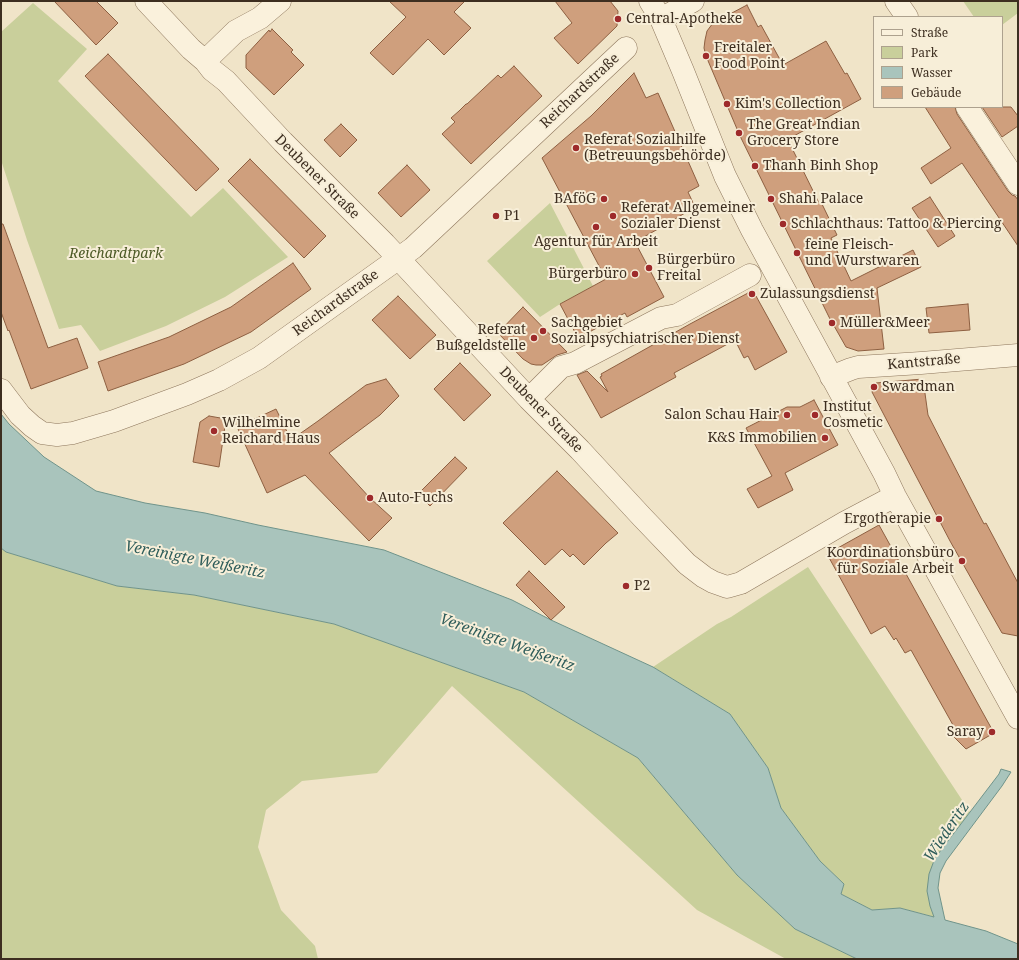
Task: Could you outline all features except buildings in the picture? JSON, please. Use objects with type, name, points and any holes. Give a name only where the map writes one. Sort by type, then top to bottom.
[{"type":"street","name":"Deubener Straße","points":[[146,1],[398,258],[529,400],[580,450],[687,564],[713,582],[727,587],[741,583],[844,523],[895,496]]},
{"type":"street","points":[[205,61],[236,31],[260,18],[280,1]]},
{"type":"street","points":[[693,1],[656,10],[683,71],[712,145],[741,210],[884,472],[895,496],[1015,707]]},
{"type":"street","points":[[896,1],[906,16]]},
{"type":"street","name":"Reichardstraße","points":[[1,390],[20,415],[32,426],[42,432],[57,435],[73,433],[114,421],[187,394],[219,380],[259,358],[413,248],[626,48]]},
{"type":"street","points":[[967,108],[1018,184]]},
{"type":"street","points":[[529,400],[561,367],[575,363],[661,318],[676,315],[750,275]]},
{"type":"street","name":"Kantstraße","points":[[831,377],[858,367],[1018,355]]},
{"type":"green space","points":[[963,1],[1018,1],[1018,13],[1003,24],[1003,16],[973,16]]},
{"type":"green space","name":"Reichardtpark","points":[[33,3],[87,49],[58,81],[191,217],[223,188],[288,257],[225,297],[166,326],[100,351],[81,325],[59,329],[27,240],[1,160],[1,32]]},
{"type":"green space","points":[[550,203],[593,286],[540,317],[487,261]]},
{"type":"green space","points":[[1,548],[6,552],[117,586],[194,595],[334,624],[524,692],[638,758],[737,875],[795,929],[857,959],[786,959],[697,910],[452,686],[377,773],[302,781],[266,810],[258,847],[281,910],[315,946],[318,959],[1,959]]},
{"type":"green space","points":[[808,567],[970,812],[933,862],[930,906],[935,917],[900,908],[872,910],[841,894],[844,884],[820,861],[781,808],[768,768],[730,714],[653,667],[717,624],[731,617]]},
{"type":"water","name":"Vereinigte Weißeritz","points":[[1,414],[9,424],[44,457],[96,491],[145,503],[205,513],[384,550],[512,600],[551,620],[653,667],[730,714],[768,768],[781,808],[820,861],[844,884],[841,894],[872,910],[900,908],[934,917],[927,891],[929,874],[935,858],[999,774],[1001,769],[1011,772],[946,861],[940,873],[938,888],[945,920],[986,931],[1018,944],[1018,959],[857,959],[795,929],[737,875],[638,758],[524,692],[334,624],[194,595],[117,586],[6,552],[1,548]]},
{"type":"place","name":"Central-Apotheke","points":[[618,19]]},
{"type":"place","name":"Freitaler Food Point","points":[[706,56]]},
{"type":"place","name":"Kim's Collection","points":[[727,104]]},
{"type":"place","name":"The Great Indian Grocery Store","points":[[739,133]]},
{"type":"place","name":"Referat Sozialhilfe (Betreuungsbehörde)","points":[[576,148]]},
{"type":"place","name":"Thanh Binh Shop","points":[[755,166]]},
{"type":"place","name":"BAföG","points":[[604,199]]},
{"type":"place","name":"Shahi Palace","points":[[771,199]]},
{"type":"place","name":"P1","points":[[496,216]]},
{"type":"place","name":"Referat Allgemeiner Sozialer Dienst","points":[[613,216]]},
{"type":"place","name":"Schlachthaus: Tattoo & Piercing","points":[[783,224]]},
{"type":"place","name":"Agentur für Arbeit","points":[[596,227]]},
{"type":"place","name":"feine Fleisch- und Wurstwaren","points":[[797,253]]},
{"type":"place","name":"Bürgerbüro Freital","points":[[649,268]]},
{"type":"place","name":"Bürgerbüro","points":[[635,274]]},
{"type":"place","name":"Zulassungsdienst","points":[[752,294]]},
{"type":"place","name":"Müller&Meer","points":[[832,323]]},
{"type":"place","name":"Sachgebiet Sozialpsychiatrischer Dienst","points":[[543,331]]},
{"type":"place","name":"Referat Bußgeldstelle","points":[[534,338]]},
{"type":"place","name":"Swardman","points":[[874,387]]},
{"type":"place","name":"Salon Schau Hair","points":[[787,415]]},
{"type":"place","name":"Institut Cosmetic","points":[[815,415]]},
{"type":"place","name":"Wilhelmine Reichard Haus","points":[[214,431]]},
{"type":"place","name":"K&S Immobilien","points":[[825,438]]},
{"type":"place","name":"Auto-Fuchs","points":[[370,498]]},
{"type":"place","name":"Ergotherapie","points":[[939,519]]},
{"type":"place","name":"Koordinationsbüro für Soziale Arbeit","points":[[962,561]]},
{"type":"place","name":"P2","points":[[626,586]]},
{"type":"place","name":"Saray","points":[[992,732]]},
{"type":"water label","name":"Wiederitz","points":[[947,832]]}]
